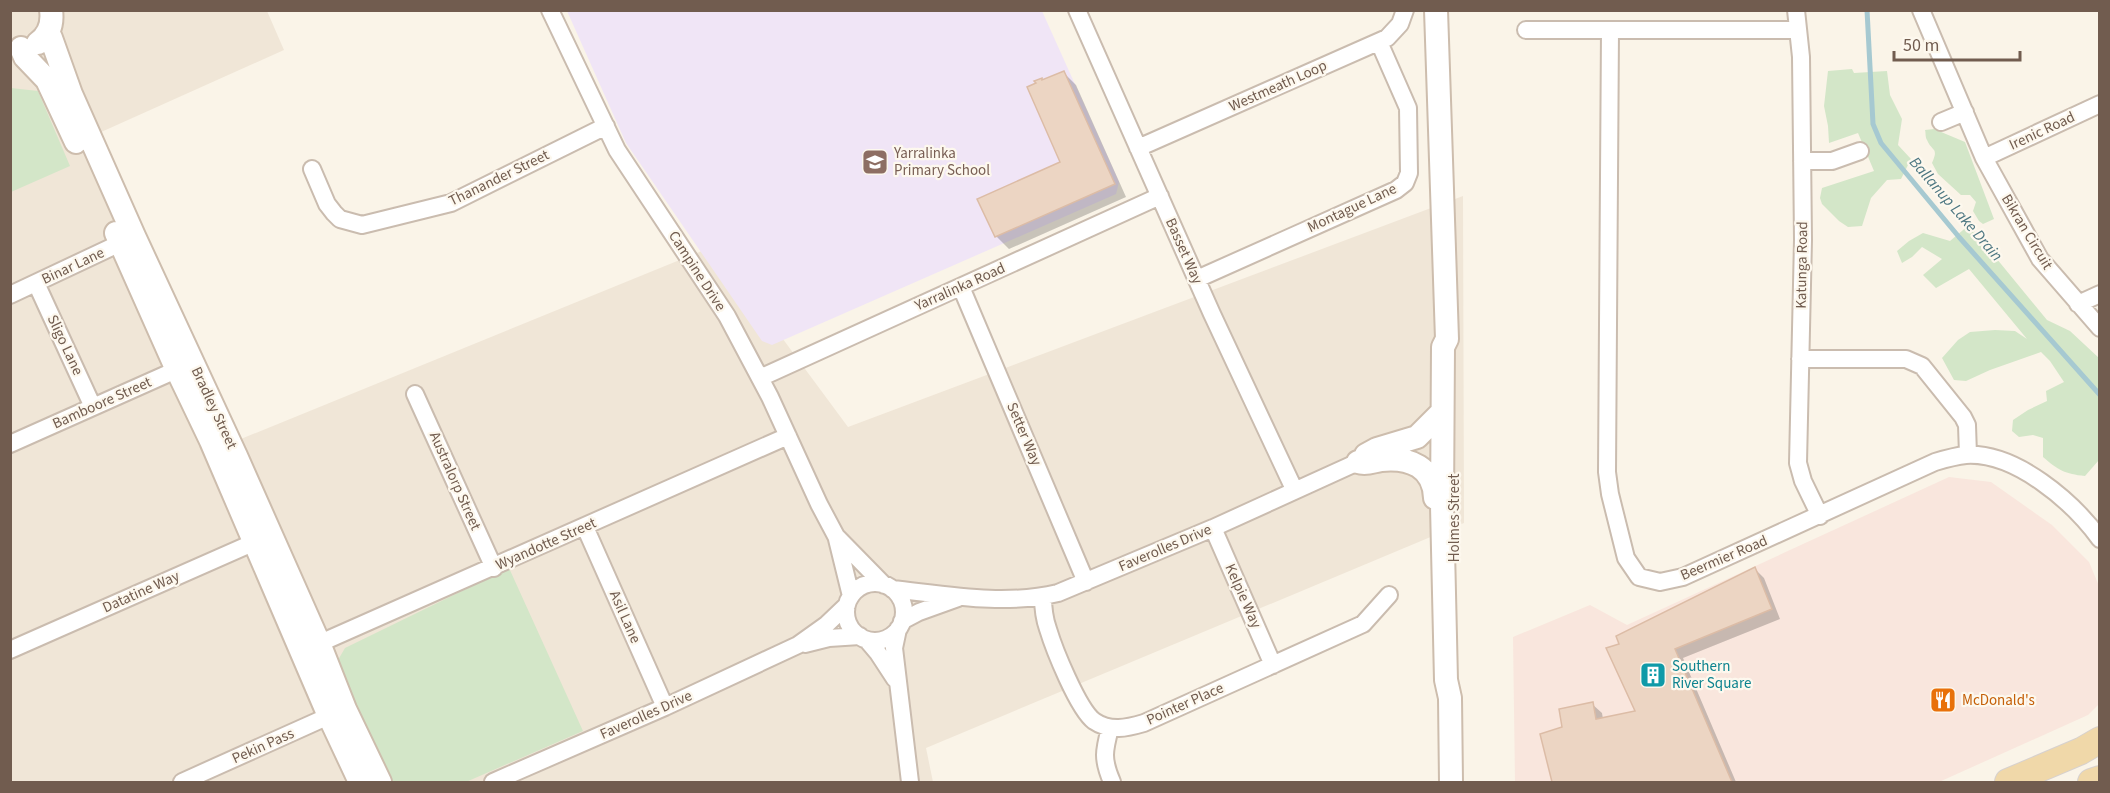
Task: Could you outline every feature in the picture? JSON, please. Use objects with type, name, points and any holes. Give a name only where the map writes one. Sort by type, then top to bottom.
[{"type":"main road","points":[[16,47],[36,44],[48,33],[51,26],[51,10]]},
{"type":"main road","name":"Holmes Street","points":[[1436,10],[1447,339],[1443,347],[1442,412],[1446,680],[1450,698],[1451,783]]},
{"type":"main road","name":"Bradley Street","points":[[48,33],[127,239]]},
{"type":"main road","name":"Bradley Street","points":[[16,47],[47,80],[127,239],[185,366],[211,441],[262,539],[311,647],[337,712],[360,783]]},
{"type":"main road","name":"Holmes Street","points":[[1447,339],[1452,347],[1454,430],[1454,681],[1450,698]]},
{"type":"main road","points":[[1442,412],[1417,437],[1377,449],[1362,457],[1358,462],[1364,464],[1382,460],[1403,461],[1418,466],[1429,475],[1433,483],[1436,514],[1434,598],[1445,633]]},
{"type":"main road","name":"Bradley Street","points":[[337,712],[380,783]]},
{"type":"main road","points":[[2008,783],[2081,751],[2100,740]]},
{"type":"main road","points":[[2091,783],[2100,779]]},
{"type":"street","name":"Campine Drive","points":[[550,10],[617,150],[727,316],[760,378],[836,536],[849,600]]},
{"type":"street","name":"Basset Way","points":[[1077,10],[1294,489]]},
{"type":"street","name":"Westmeath Loop","points":[[1138,148],[1379,42],[1396,30],[1405,10]]},
{"type":"street","name":"Katunga Road","points":[[1796,10],[1801,57],[1803,240],[1798,463],[1803,482],[1820,516]]},
{"type":"street","name":"Bikran Circuit","points":[[1921,10],[1984,158],[2040,259],[2100,328]]},
{"type":"street","points":[[1526,30],[1798,30]]},
{"type":"street","name":"Beermier Road","points":[[1610,30],[1607,472],[1610,495],[1626,558],[1639,577],[1660,582],[1683,577],[1935,462],[1968,455],[1995,458],[2020,469],[2049,488],[2085,518],[2100,539]]},
{"type":"street","name":"Montague Lane","points":[[1197,279],[1396,190],[1405,183],[1409,173],[1408,108],[1379,42]]},
{"type":"street","name":"Irenic Road","points":[[1984,158],[2100,104]]},
{"type":"street","points":[[1941,122],[1965,112]]},
{"type":"street","name":"Thanander Street","points":[[312,169],[333,213],[340,219],[362,225],[451,203],[606,126]]},
{"type":"street","points":[[1802,161],[1844,158],[1860,151]]},
{"type":"street","name":"Yarralinka Road","points":[[760,378],[1160,196]]},
{"type":"street","name":"Binar Lane","points":[[10,295],[127,239]]},
{"type":"street","name":"Sligo Lane","points":[[36,283],[93,407]]},
{"type":"street","name":"Setter Way","points":[[961,287],[1086,582]]},
{"type":"street","points":[[2078,304],[2100,294]]},
{"type":"street","points":[[1800,359],[1906,359],[1915,361],[1922,366],[1963,417],[1969,436],[1968,455]]},
{"type":"street","name":"Bamboore Street","points":[[10,444],[185,366]]},
{"type":"street","name":"Australorp Street","points":[[415,394],[494,567]]},
{"type":"street","name":"Wyandotte Street","points":[[311,647],[788,436]]},
{"type":"street","name":"Faverolles Drive","points":[[888,587],[962,597],[1012,599],[1043,596],[1070,589],[1213,528],[1294,489],[1358,462]]},
{"type":"street","name":"Asil Lane","points":[[585,527],[665,707]]},
{"type":"street","name":"Kelpie Way","points":[[1213,528],[1273,665]]},
{"type":"street","name":"Campine Drive","points":[[836,536],[888,587]]},
{"type":"street","name":"Datatine Way","points":[[10,650],[262,539]]},
{"type":"street","points":[[899,685],[878,652],[848,624],[846,615],[849,600],[857,589],[866,584],[875,583],[888,587],[902,603],[900,625],[894,648],[899,685],[910,783]]},
{"type":"street","points":[[1043,596],[1047,628],[1082,708],[1096,722],[1110,728],[1104,753],[1107,772],[1112,783]]},
{"type":"street","name":"Pointer Place","points":[[1110,728],[1126,728],[1144,723],[1363,624],[1389,596]]},
{"type":"street","name":"Faverolles Drive","points":[[900,625],[919,612],[962,597]]},
{"type":"street","name":"Faverolles Drive","points":[[493,783],[798,645],[826,625],[849,600]]},
{"type":"street","points":[[863,638],[884,639],[900,625]]},
{"type":"street","name":"Faverolles Drive","points":[[798,645],[829,638],[863,638]]},
{"type":"street","name":"Pekin Pass","points":[[182,783],[337,712]]},
{"type":"shaded area","points":[[10,11],[267,11],[284,50],[99,133],[236,441],[714,246],[848,427],[1463,196],[1464,523],[926,748],[933,782],[11,782]]},
{"type":"shaded area","name":"Yarralinka Primary School","points":[[567,11],[1042,11],[1119,182],[1116,194],[772,345],[762,341],[626,143]]},
{"type":"shaded area","name":"Southern River Square","points":[[1949,477],[1991,482],[2052,525],[2089,562],[2099,586],[2099,704],[2088,715],[1939,782],[1515,782],[1513,637],[1590,605],[1627,625]]},
{"type":"green space","points":[[1852,69],[1854,73],[1887,71],[1890,95],[1902,119],[1898,145],[1911,159],[1901,179],[1887,180],[1871,198],[1862,226],[1848,227],[1822,204],[1820,198],[1822,188],[1874,171],[1858,133],[1829,143],[1824,106],[1828,71]]},
{"type":"green space","points":[[11,88],[38,91],[70,166],[11,192]]},
{"type":"green space","points":[[1934,129],[1965,142],[1994,219],[1983,224],[1979,221],[1973,211],[1976,202],[1970,195],[1961,195],[1938,174],[1932,163],[1935,152],[1926,139],[1925,130]]},
{"type":"green space","points":[[1969,225],[2047,320],[2070,331],[2099,358],[2099,460],[2085,476],[2062,471],[2043,457],[2043,438],[2033,435],[2019,437],[2012,431],[2013,420],[2047,401],[2046,391],[2064,382],[2041,352],[1966,381],[1954,380],[1942,358],[1958,340],[1970,332],[2015,331],[2027,339],[1969,269],[1936,288],[1923,275],[1942,259],[1922,247],[1902,263],[1897,251],[1923,233],[1950,241]]},
{"type":"green space","points":[[509,568],[583,731],[466,782],[388,782],[382,773],[338,660],[345,648]]},
{"type":"building","points":[[1064,71],[1115,184],[995,237],[977,199],[1060,162],[1027,87],[1036,83],[1034,81]]},
{"type":"building","name":"Southern River Square","points":[[1755,567],[1772,609],[1675,649],[1732,782],[1552,782],[1540,734],[1562,727],[1559,709],[1593,702],[1596,719],[1635,711],[1606,648],[1619,644],[1616,636]]},
{"type":"waterway","name":"Ballanup Lake Drain","points":[[1867,10],[1873,124],[1881,143],[1959,237],[2100,395]]},
{"type":"place","name":"Yarralinka Primary School","points":[[875,162]]},
{"type":"place","name":"Southern River Square","points":[[1653,675]]},
{"type":"place","name":"McDonald's","points":[[1943,700]]}]
